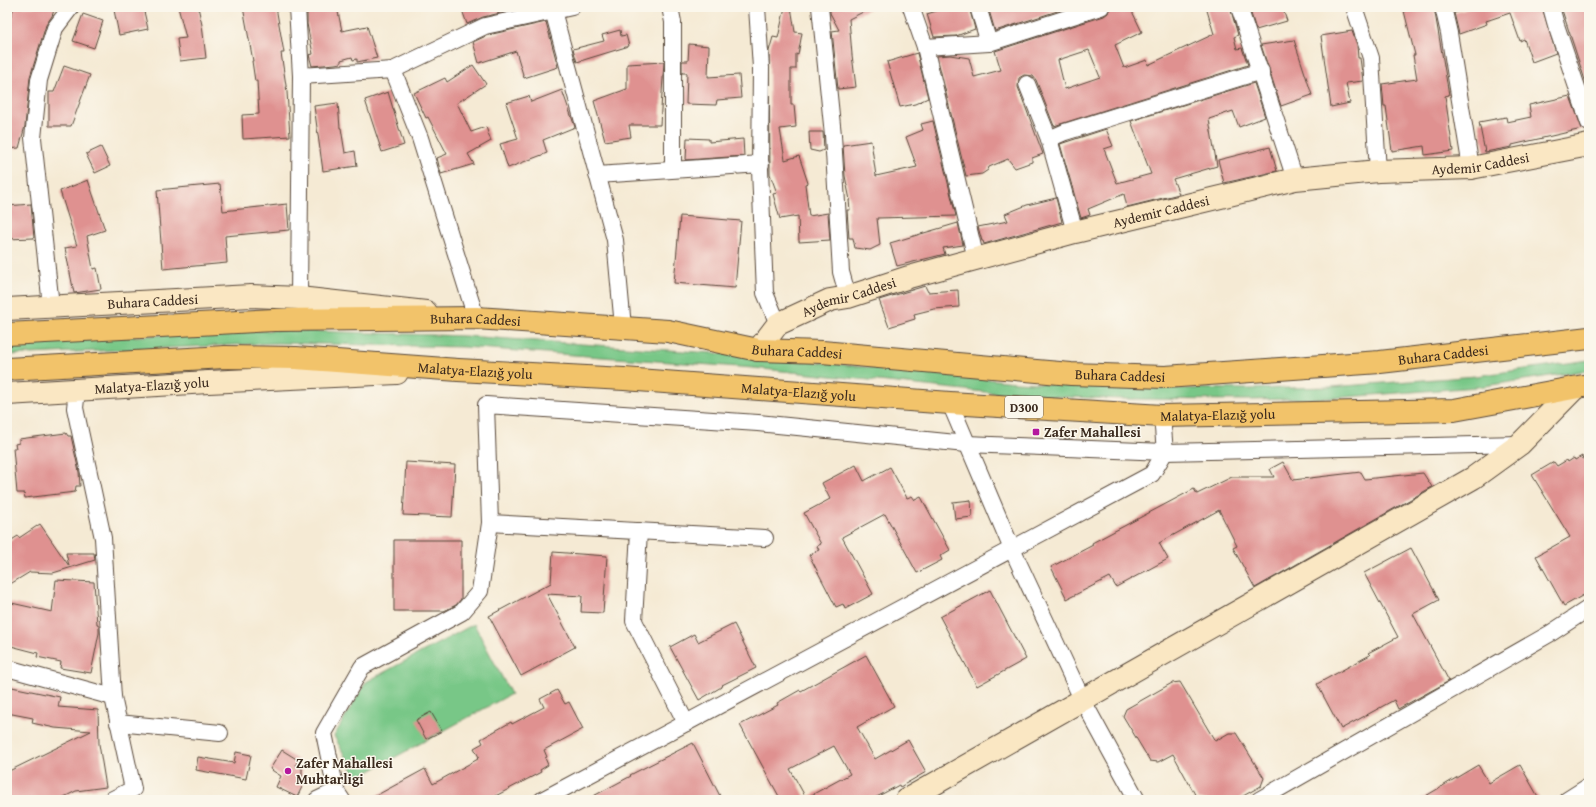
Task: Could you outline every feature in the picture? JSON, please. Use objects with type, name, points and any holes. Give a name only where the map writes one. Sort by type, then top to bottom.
[{"type":"highway","name":"Buhara Caddesi","points":[[476,318],[668,331],[758,350],[822,352],[1070,374],[1165,377],[1380,362],[1589,338]]},
{"type":"highway","points":[[7,334],[274,320],[476,318]]},
{"type":"highway","points":[[7,369],[225,357],[262,357],[296,358],[458,370]]},
{"type":"highway","name":"Malatya-Elazığ yolu","points":[[458,370],[632,379],[950,403],[1162,416],[1454,410],[1582,387]]},
{"type":"street","points":[[51,306],[32,138],[39,80],[55,28],[71,7]]},
{"type":"street","points":[[297,7],[300,76],[299,298]]},
{"type":"street","points":[[300,76],[393,70],[485,26],[553,9],[572,7]]},
{"type":"street","points":[[670,7],[673,22],[673,169]]},
{"type":"street","points":[[757,7],[761,68],[761,164],[765,293],[778,324]]},
{"type":"street","points":[[820,7],[833,135],[841,272],[848,296]]},
{"type":"street","points":[[911,7],[925,47],[976,259]]},
{"type":"street","points":[[978,7],[989,43]]},
{"type":"street","points":[[925,47],[989,43],[1101,7]]},
{"type":"street","points":[[1239,7],[1295,179]]},
{"type":"street","points":[[1354,7],[1371,58],[1378,171]]},
{"type":"street","points":[[1443,7],[1449,33],[1471,168]]},
{"type":"street","points":[[1551,7],[1589,123]]},
{"type":"street","points":[[553,9],[614,240],[623,327]]},
{"type":"street","points":[[393,70],[420,138],[476,318]]},
{"type":"street","points":[[1049,139],[1065,132],[1261,71]]},
{"type":"street","points":[[1027,84],[1049,139],[1075,232]]},
{"type":"street","name":"Aydemir Caddesi","points":[[758,350],[778,324],[830,300],[1075,232],[1295,179],[1378,171],[1471,168],[1589,144]]},
{"type":"street","points":[[597,175],[761,164]]},
{"type":"street","name":"Buhara Caddesi","points":[[7,309],[251,296],[299,298],[476,318]]},
{"type":"street","name":"Malatya-Elazığ yolu","points":[[7,394],[208,382],[458,370]]},
{"type":"street","points":[[906,800],[1473,478],[1520,444],[1582,387]]},
{"type":"street","points":[[76,390],[76,408],[103,538],[113,697],[135,794],[111,800]]},
{"type":"street","points":[[950,403],[966,444],[1012,549],[1082,699],[1137,800]]},
{"type":"street","points":[[317,800],[339,796],[324,733],[362,667],[462,612],[480,592],[490,523],[486,405],[758,423],[966,444],[1165,452],[1520,444]]},
{"type":"street","points":[[542,800],[1152,474],[1165,452],[1162,416]]},
{"type":"street","points":[[490,523],[765,538]]},
{"type":"street","points":[[639,531],[634,622],[686,723]]},
{"type":"street","points":[[1259,800],[1551,633],[1589,608]]},
{"type":"street","points":[[7,668],[113,697]]},
{"type":"street","points":[[118,723],[220,733]]},
{"type":"street","points":[[1567,800],[1589,786]]},
{"type":"green space","points":[[279,330],[465,336],[756,356],[1016,382],[1126,388],[1248,389],[1331,387],[1476,376],[1589,360],[1589,370],[1478,387],[1332,398],[1249,400],[1123,399],[1013,395],[753,368],[463,347],[277,343],[7,355],[7,342]]},
{"type":"green space","points":[[474,624],[511,694],[357,778],[334,736],[366,682]]},
{"type":"building","points":[[14,7],[55,7],[52,16],[46,25],[30,77],[25,126],[19,148],[7,149],[7,18],[10,19]]},
{"type":"building","points":[[128,7],[143,7],[148,29],[119,35],[114,10]]},
{"type":"building","points":[[178,7],[198,7],[206,58],[180,61],[177,39],[186,38]]},
{"type":"building","points":[[243,7],[276,7],[284,53],[281,53],[287,92],[290,136],[243,139],[242,115],[259,114],[257,81],[255,81],[253,61]]},
{"type":"building","points":[[312,7],[337,7],[342,31],[367,26],[377,58],[357,62],[357,59],[353,60],[352,57],[341,60],[341,63],[312,66],[309,55],[313,54],[307,24],[307,10]]},
{"type":"building","points":[[461,7],[527,7],[483,17],[467,24]]},
{"type":"building","points":[[785,7],[791,7],[795,32],[802,33],[798,55],[796,54],[796,69],[791,69],[791,105],[794,105],[796,127],[780,129],[785,160],[799,156],[808,183],[805,184],[809,216],[828,213],[830,240],[799,242],[798,216],[780,219],[773,194],[777,193],[770,174],[769,51],[773,37],[778,38]]},
{"type":"building","points":[[830,7],[873,7],[849,19],[856,87],[838,89],[832,31],[839,30],[830,13]]},
{"type":"building","points":[[949,7],[969,7],[975,29],[956,36],[934,37],[927,14]]},
{"type":"building","points":[[988,7],[1070,7],[995,31]]},
{"type":"building","points":[[1110,7],[1130,7],[1142,32],[1115,45],[1124,68],[1147,60],[1148,65],[1214,34],[1206,7],[1230,7],[1238,35],[1234,37],[1237,49],[1242,48],[1248,65],[1054,126],[1036,80],[1033,76],[1024,75],[1019,78],[1018,87],[1043,154],[1032,158],[1032,162],[1015,168],[1008,159],[989,167],[988,170],[982,174],[966,176],[937,56],[950,55],[969,58],[974,77],[1001,70],[995,51],[1104,16],[1108,13]],"holes":[[[1089,50],[1100,77],[1065,89],[1058,60]]]},
{"type":"building","points":[[1249,7],[1282,7],[1287,21],[1256,30]]},
{"type":"building","points":[[1403,7],[1434,7],[1449,95],[1445,96],[1453,151],[1425,155],[1424,146],[1392,151],[1386,106],[1384,106],[1382,84],[1417,79],[1413,55],[1415,55]]},
{"type":"building","points":[[1473,7],[1542,7],[1556,53],[1532,62],[1524,39],[1520,41],[1510,13],[1486,21],[1487,24],[1459,34],[1454,13]]},
{"type":"building","points":[[1561,7],[1589,7],[1589,82],[1586,83]]},
{"type":"building","points":[[83,14],[103,21],[94,48],[73,41]]},
{"type":"building","points":[[546,22],[558,67],[524,78],[516,51],[479,63],[473,42],[488,35]]},
{"type":"building","points":[[620,30],[621,36],[626,35],[629,46],[577,62],[573,49],[604,41],[602,35]]},
{"type":"building","points":[[1352,31],[1357,45],[1358,58],[1360,58],[1363,81],[1346,83],[1350,103],[1331,107],[1321,36]]},
{"type":"building","points":[[1294,40],[1312,95],[1281,106],[1261,45]]},
{"type":"building","points":[[689,44],[709,46],[708,77],[739,75],[741,98],[717,100],[716,105],[686,104],[687,73],[682,73],[682,61],[688,61]]},
{"type":"building","points":[[917,53],[928,98],[915,104],[900,107],[887,62]]},
{"type":"building","points":[[664,62],[660,125],[629,125],[631,137],[605,141],[594,101],[627,89],[627,64]]},
{"type":"building","points":[[473,65],[486,84],[457,103],[471,132],[486,127],[491,141],[468,154],[474,164],[441,174],[437,158],[447,154],[428,117],[426,118],[414,93],[445,78],[447,82]]},
{"type":"building","points":[[64,66],[90,75],[71,126],[49,126],[49,92],[54,92]]},
{"type":"building","points":[[1254,83],[1265,117],[1239,127],[1233,111],[1209,119],[1217,166],[1173,179],[1179,194],[1127,207],[1124,194],[1088,209],[1090,215],[1081,218],[1060,144],[1106,129],[1113,146],[1104,149],[1117,183],[1151,174],[1131,121]]},
{"type":"building","points":[[562,90],[575,127],[543,140],[547,153],[508,168],[500,144],[518,139],[506,103],[529,96],[531,102]]},
{"type":"building","points":[[388,92],[404,145],[382,152],[365,100]]},
{"type":"building","points":[[1570,96],[1582,129],[1512,145],[1512,147],[1485,152],[1479,122],[1506,117],[1507,122],[1531,117],[1529,105]]},
{"type":"building","points":[[338,103],[340,128],[345,153],[355,151],[357,166],[323,171],[314,106]]},
{"type":"building","points":[[933,121],[956,216],[877,218],[880,245],[870,250],[855,248],[853,238],[849,238],[847,210],[850,210],[850,200],[845,176],[843,145],[871,141],[876,176],[917,167],[906,137],[923,130],[921,124]]},
{"type":"building","points":[[809,132],[823,132],[824,150],[819,152],[810,150]]},
{"type":"building","points":[[687,138],[709,139],[709,142],[743,139],[744,156],[686,160]]},
{"type":"building","points":[[101,147],[110,166],[95,173],[86,154]]},
{"type":"building","points":[[1270,147],[1277,171],[1224,183],[1218,160]]},
{"type":"building","points":[[88,180],[105,230],[87,236],[93,269],[97,268],[101,289],[74,293],[65,248],[77,246],[60,191]]},
{"type":"building","points":[[220,184],[223,211],[287,204],[289,230],[225,236],[227,263],[163,269],[157,190]]},
{"type":"building","points":[[1056,198],[1062,222],[984,244],[982,241],[978,227],[1008,221],[1005,214],[1027,205]]},
{"type":"building","points":[[31,204],[34,238],[7,239],[7,206]]},
{"type":"building","points":[[680,216],[741,221],[735,288],[674,283]]},
{"type":"building","points":[[958,223],[963,245],[943,248],[945,254],[897,266],[890,243]]},
{"type":"building","points":[[925,286],[928,292],[958,290],[959,307],[934,309],[914,314],[915,319],[889,327],[879,300]]},
{"type":"building","points":[[66,433],[68,436],[71,436],[79,472],[80,486],[76,486],[75,492],[25,498],[24,493],[17,493],[13,448],[16,448],[15,444],[19,443],[19,439]]},
{"type":"building","points":[[1582,456],[1583,459],[1589,456],[1589,592],[1564,606],[1536,556],[1570,537],[1532,475],[1554,462],[1557,466],[1567,460],[1568,462],[1574,458],[1575,460]]},
{"type":"building","points":[[406,462],[455,465],[452,517],[403,515]]},
{"type":"building","points":[[1283,462],[1293,480],[1361,472],[1365,479],[1423,473],[1432,487],[1255,588],[1233,548],[1237,546],[1219,510],[1159,543],[1168,559],[1116,587],[1110,577],[1067,599],[1051,567],[1093,545],[1092,543],[1194,489],[1197,494],[1232,477],[1274,477],[1270,469]]},
{"type":"building","points":[[856,465],[864,481],[890,467],[907,498],[912,496],[915,500],[921,497],[950,550],[940,556],[942,560],[917,573],[885,514],[842,537],[873,594],[845,609],[843,604],[836,607],[809,555],[819,550],[817,546],[821,544],[804,513],[830,499],[822,483]]},
{"type":"building","points":[[971,500],[972,517],[955,519],[953,502]]},
{"type":"building","points":[[40,524],[69,566],[66,553],[94,553],[95,560],[53,573],[30,572],[7,586],[7,543],[18,536],[19,538]]},
{"type":"building","points":[[394,540],[461,540],[461,599],[456,605],[444,611],[394,611]]},
{"type":"building","points":[[1411,548],[1439,600],[1413,614],[1449,681],[1398,709],[1394,700],[1341,729],[1317,684],[1370,655],[1368,653],[1398,637],[1364,573]]},
{"type":"building","points":[[553,552],[607,556],[603,613],[581,612],[582,596],[547,594],[575,647],[521,676],[489,616],[551,583]]},
{"type":"building","points":[[56,580],[94,582],[99,633],[91,673],[60,668],[61,662],[37,657],[38,653],[7,645],[7,602],[52,612]]},
{"type":"building","points":[[990,590],[1026,659],[977,686],[940,617]]},
{"type":"building","points":[[734,624],[756,668],[722,685],[723,686],[699,700],[670,647],[694,634],[698,642]]},
{"type":"building","points":[[866,655],[894,706],[857,727],[875,759],[908,740],[926,772],[900,787],[899,785],[871,800],[781,800],[740,725],[778,705],[777,703],[800,690],[801,691]],"holes":[[[834,746],[850,774],[806,798],[790,769]]]},
{"type":"building","points":[[1180,682],[1215,741],[1229,733],[1236,733],[1264,778],[1261,786],[1236,800],[1198,800],[1173,754],[1158,762],[1150,761],[1123,716],[1126,709],[1172,683]]},
{"type":"building","points":[[7,686],[60,697],[58,707],[98,710],[99,744],[106,787],[76,791],[58,800],[7,800],[7,772],[91,731],[55,728],[32,723],[33,718],[7,713]]},
{"type":"building","points":[[557,690],[565,704],[569,702],[583,729],[544,750],[548,765],[540,770],[541,772],[488,800],[368,800],[425,769],[433,784],[478,759],[477,758],[479,757],[474,748],[483,743],[481,739],[511,722],[512,724],[544,707],[540,699]]},
{"type":"building","points":[[431,712],[442,731],[426,739],[416,720]]},
{"type":"building","points":[[693,743],[720,796],[712,800],[586,800],[631,776],[630,775]]},
{"type":"building","name":"Zafer Mahallesi Muhtarligi","points":[[282,750],[298,760],[296,765],[302,768],[301,780],[303,785],[297,797],[276,787],[281,776],[270,769]]},
{"type":"building","points":[[236,752],[251,755],[246,779],[196,770],[198,757],[234,763]]},
{"type":"building","points":[[1478,765],[1489,783],[1520,765],[1540,800],[1419,800]]},
{"type":"place","name":"Zafer Mahallesi","points":[[1036,432]]},
{"type":"place","name":"Zafer Mahallesi Muhtarligi","points":[[288,771]]}]
